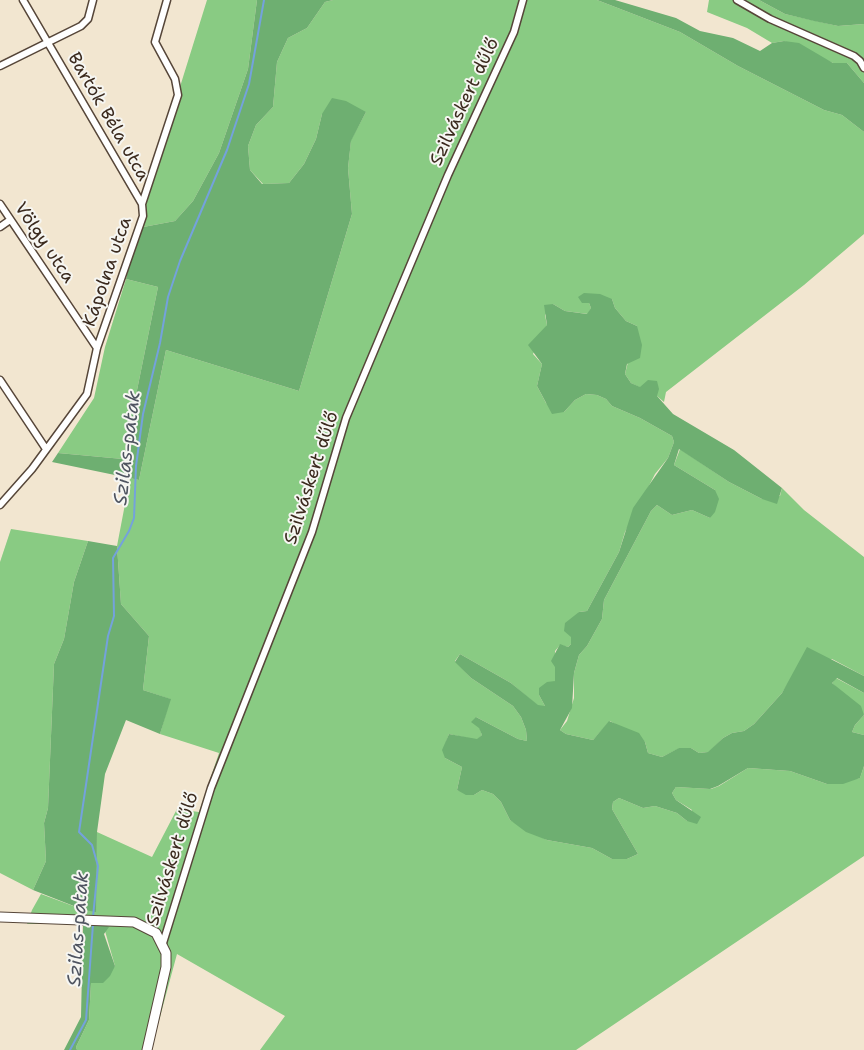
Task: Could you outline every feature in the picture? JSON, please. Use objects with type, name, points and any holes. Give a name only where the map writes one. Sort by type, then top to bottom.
[{"type":"main road","points":[[0,917],[98,920],[142,924],[156,933],[163,943],[166,967],[147,1050]]},
{"type":"street","name":"Bartók Béla utca","points":[[23,0],[142,204]]},
{"type":"street","points":[[0,66],[48,44],[85,22],[93,0]]},
{"type":"street","name":"Kápolna utca","points":[[0,505],[19,485],[87,394],[97,348],[143,216],[142,204],[178,95],[175,79],[155,42],[167,0]]},
{"type":"street","name":"Szilváskert dűlő","points":[[163,943],[210,788],[312,532],[349,412],[448,175],[514,32],[523,0]]},
{"type":"street","points":[[736,0],[770,20],[854,56],[864,68]]},
{"type":"street","name":"Völgy utca","points":[[0,204],[97,348]]},
{"type":"street","points":[[0,227],[10,220]]},
{"type":"street","points":[[0,380],[46,449]]},
{"type":"green space","points":[[207,0],[257,0],[248,69],[219,153],[193,201],[175,221],[138,228],[146,196]]},
{"type":"green space","points":[[257,0],[333,0],[325,2],[307,28],[288,38],[277,62],[273,107],[256,125],[248,146],[250,170],[262,184],[289,183],[304,164],[316,139],[322,114],[332,98],[346,101],[366,112],[351,141],[348,168],[352,214],[299,391],[166,350],[139,480],[52,462],[58,453],[123,459],[158,287],[126,279],[138,228],[175,221],[193,201],[219,153],[248,69]]},
{"type":"green space","points":[[333,0],[597,0],[680,32],[738,66],[824,110],[842,115],[864,132],[864,234],[804,285],[666,392],[664,402],[657,396],[631,383],[625,374],[637,326],[626,321],[615,308],[612,299],[589,303],[591,308],[588,314],[565,311],[553,304],[545,315],[547,325],[533,354],[542,364],[537,386],[546,403],[564,412],[575,400],[586,394],[597,395],[606,399],[612,406],[640,418],[672,436],[674,442],[668,458],[655,474],[625,532],[619,552],[587,611],[579,612],[571,637],[571,644],[568,647],[560,645],[555,651],[555,681],[539,695],[545,706],[538,706],[511,683],[460,654],[455,661],[471,678],[513,706],[521,717],[526,730],[527,741],[518,739],[476,717],[482,735],[477,740],[449,734],[446,742],[445,758],[462,767],[457,790],[474,795],[482,790],[493,794],[501,802],[510,820],[547,840],[592,848],[612,859],[627,859],[638,854],[612,809],[613,802],[619,798],[643,808],[655,806],[677,813],[687,821],[692,810],[676,800],[672,793],[676,787],[711,789],[748,768],[790,771],[827,784],[860,778],[864,766],[864,856],[576,1050],[260,1050],[285,1016],[177,954],[151,1050],[77,1050],[76,1047],[89,1020],[91,983],[115,966],[103,924],[27,924],[32,910],[41,894],[84,910],[96,856],[97,832],[152,857],[177,809],[199,812],[219,753],[160,734],[170,699],[143,690],[149,636],[121,604],[117,546],[130,478],[139,480],[166,350],[299,391],[352,214],[348,168],[351,140],[366,112],[322,114],[316,139],[304,164],[289,183],[263,184],[250,170],[248,146],[256,125],[273,107],[277,62],[288,38],[307,28],[325,2]]},
{"type":"green space","points":[[597,0],[615,0],[676,18],[700,31],[733,38],[760,51],[772,43],[784,41],[799,43],[833,63],[847,63],[864,83],[864,132],[842,115],[824,110],[738,66],[680,32]]},
{"type":"green space","points":[[709,0],[759,0],[785,14],[838,26],[864,24],[864,83],[847,63],[833,63],[784,41],[772,43],[747,28],[707,12]]},
{"type":"green space","points":[[759,0],[864,0],[864,24],[838,26],[814,21],[785,14]]},
{"type":"green space","points":[[126,279],[158,287],[123,459],[58,453],[94,398],[105,347]]},
{"type":"green space","points":[[584,293],[600,294],[612,299],[615,308],[626,321],[637,326],[642,345],[640,358],[627,364],[625,374],[631,383],[640,387],[648,380],[657,381],[659,389],[657,396],[673,414],[734,450],[782,488],[777,504],[762,499],[729,482],[679,449],[674,465],[715,490],[719,499],[715,512],[710,518],[692,510],[672,515],[657,505],[651,511],[604,600],[602,619],[587,646],[579,655],[574,673],[572,708],[560,730],[566,734],[593,740],[609,721],[639,733],[645,742],[648,753],[662,757],[679,748],[691,748],[699,753],[708,752],[723,738],[732,733],[744,731],[754,724],[782,693],[807,647],[864,676],[864,693],[837,678],[832,683],[861,706],[864,715],[855,725],[852,732],[864,735],[864,766],[860,778],[843,784],[827,784],[790,771],[748,768],[710,789],[676,787],[672,793],[676,800],[701,817],[697,824],[687,821],[677,813],[655,806],[643,808],[619,798],[613,802],[612,809],[638,854],[627,859],[612,859],[592,848],[547,840],[526,832],[510,820],[501,802],[493,794],[482,790],[474,795],[466,795],[457,790],[462,767],[445,758],[442,750],[449,734],[477,739],[482,735],[479,728],[471,722],[476,717],[518,739],[527,741],[526,730],[521,717],[513,706],[471,678],[455,662],[460,654],[511,683],[538,705],[545,706],[539,695],[539,688],[547,682],[555,681],[555,667],[551,661],[560,644],[568,647],[571,644],[571,637],[564,631],[565,623],[579,612],[587,611],[619,552],[633,508],[668,458],[674,442],[672,436],[640,418],[612,406],[606,399],[597,395],[586,394],[575,400],[564,412],[552,414],[537,386],[542,364],[528,345],[547,325],[544,305],[553,304],[565,311],[587,314],[591,308],[589,303],[582,303],[578,297]]},
{"type":"green space","points":[[680,449],[729,482],[762,499],[780,496],[782,488],[804,510],[864,557],[864,676],[832,659],[793,676],[782,693],[754,724],[744,731],[732,733],[723,738],[709,752],[699,753],[691,748],[680,748],[662,757],[648,753],[645,742],[610,721],[593,740],[566,734],[560,730],[567,721],[574,698],[574,673],[579,655],[587,646],[602,619],[604,600],[651,511],[657,505],[672,515],[692,510],[710,518],[715,490],[674,465]]},
{"type":"green space","points":[[11,529],[88,541],[74,582],[64,639],[54,664],[48,808],[44,823],[46,861],[33,890],[0,873],[0,562]]},
{"type":"green space","points":[[88,541],[117,546],[121,604],[149,636],[143,690],[171,699],[160,734],[126,720],[105,774],[97,832],[96,912],[84,910],[33,890],[46,861],[44,823],[48,808],[54,664],[64,639],[74,582]]},
{"type":"green space","points":[[836,678],[864,693],[864,715],[832,683]]},
{"type":"green space","points":[[864,715],[864,735],[852,732],[855,725]]},
{"type":"green space","points":[[103,924],[109,927],[104,934],[115,966],[110,976],[103,983],[91,983],[89,1020],[76,1047],[77,1050],[64,1050],[81,1017],[83,925]]},
{"type":"waterway","name":"Szilas-patak","points":[[93,917],[98,866],[92,845],[79,832],[108,636],[114,616],[113,558],[129,531],[134,518],[136,466],[143,414],[160,343],[168,297],[180,261],[227,150],[249,84],[264,0]]},
{"type":"waterway","name":"Szilas-patak","points":[[70,1050],[86,1020],[93,924]]}]
